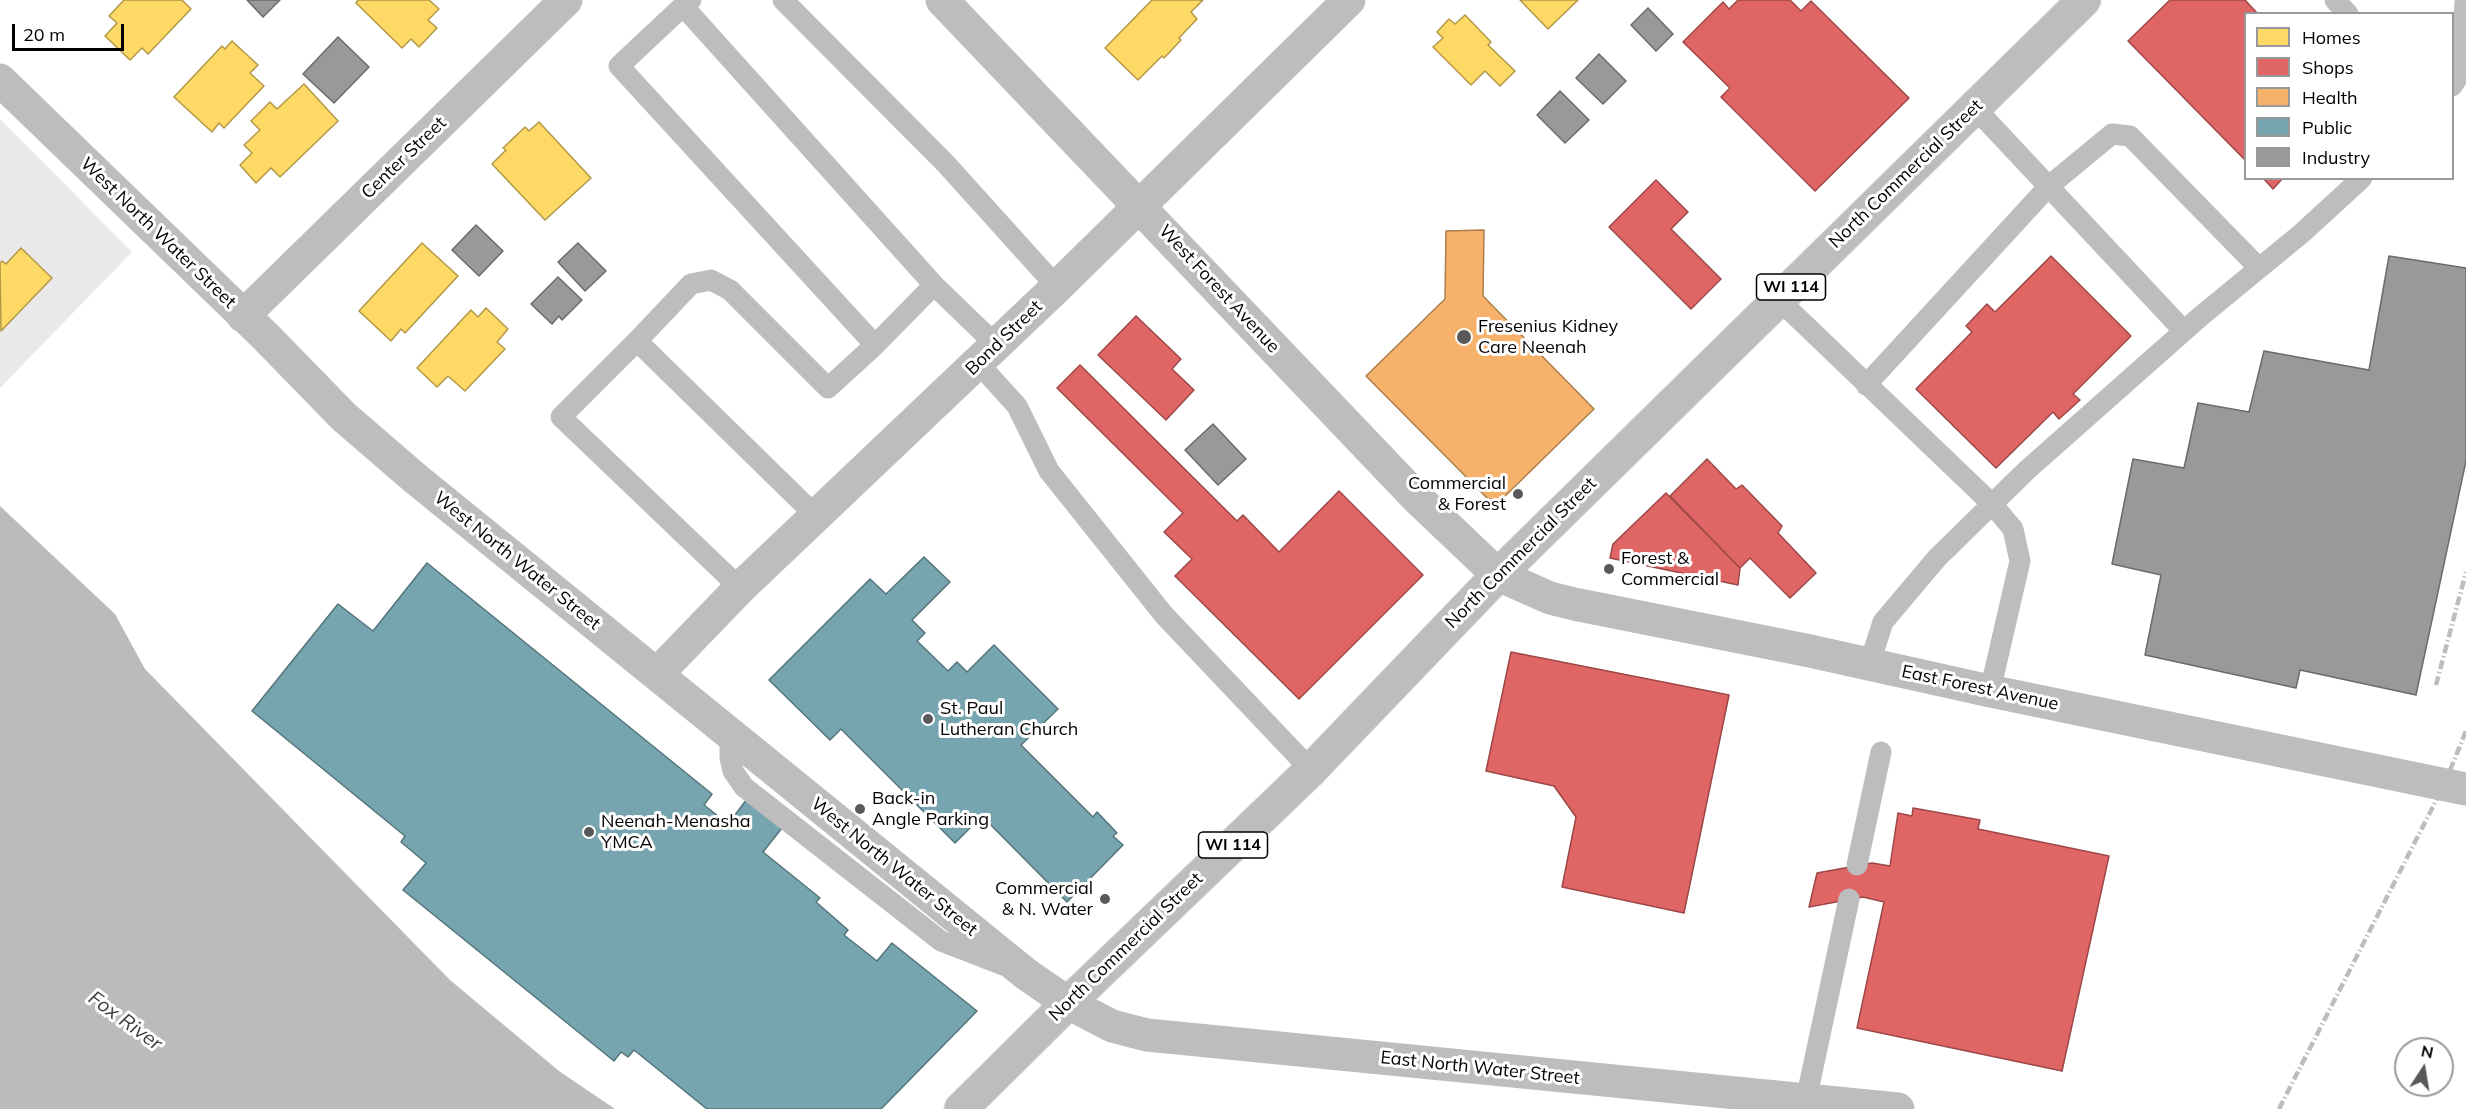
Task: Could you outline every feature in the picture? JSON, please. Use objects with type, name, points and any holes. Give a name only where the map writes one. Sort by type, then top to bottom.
[{"type":"street","name":"Center Street","points":[[243,316],[566,0]]},
{"type":"street","name":"West Forest Avenue","points":[[942,0],[1416,498],[1498,574]]},
{"type":"street","name":"Bond Street","points":[[657,674],[740,588],[1057,287],[1348,0]]},
{"type":"street","name":"North Commercial Street","points":[[961,1109],[1311,770],[1498,574],[2084,0]]},
{"type":"street","name":"West North Water Street","points":[[0,80],[344,417],[416,479],[730,735],[1026,974],[1068,1003]]},
{"type":"street","name":"East Forest Avenue","points":[[1498,574],[1550,598],[1574,604],[2466,789]]},
{"type":"street","name":"East North Water Street","points":[[1068,1003],[1112,1026],[1147,1035],[1898,1109]]},
{"type":"lane","points":[[783,0],[946,165],[1057,287]]},
{"type":"lane","points":[[2335,0],[2346,12]]},
{"type":"lane","points":[[2454,83],[2461,72],[2465,0]]},
{"type":"lane","points":[[875,345],[619,66],[687,3],[934,285],[987,354],[1017,406],[1049,471],[1164,615],[1311,770]]},
{"type":"lane","points":[[1974,107],[2184,331]]},
{"type":"lane","points":[[1866,385],[2049,186],[2112,134],[2130,136],[2259,268]]},
{"type":"lane","points":[[1869,665],[1883,622],[1937,558],[2027,470],[2184,331],[2302,233],[2360,180]]},
{"type":"lane","points":[[740,588],[561,417],[691,284],[711,280],[730,290],[828,388],[875,345],[934,285]]},
{"type":"lane","points":[[1778,299],[1992,504],[2013,529],[2020,561],[1990,691]]},
{"type":"lane","points":[[637,341],[817,517]]},
{"type":"lane","points":[[1857,865],[1881,752]]},
{"type":"lane","points":[[1806,1100],[1850,900]]},
{"type":"shaded area","points":[[0,119],[132,252],[0,388]]},
{"type":"water","name":"Fox River","points":[[0,506],[115,614],[145,669],[450,980],[559,1071],[615,1109],[0,1109]]},
{"type":"building: Homes","points":[[124,0],[182,0],[191,9],[148,54],[142,48],[130,60],[105,36],[117,23],[109,16]]},
{"type":"building: Homes","points":[[358,0],[429,0],[439,9],[428,20],[437,28],[419,47],[411,39],[402,48],[356,3]]},
{"type":"building: Homes","points":[[1152,0],[1203,0],[1191,12],[1197,19],[1179,38],[1181,40],[1138,80],[1105,48]]},
{"type":"building: Homes","points":[[1520,0],[1578,0],[1548,29]]},
{"type":"building: Homes","points":[[1465,15],[1491,42],[1488,45],[1515,71],[1500,86],[1485,71],[1471,85],[1433,47],[1443,38],[1437,32],[1449,19],[1455,24]]},
{"type":"building: Homes","points":[[232,41],[258,65],[250,73],[264,86],[224,128],[219,123],[212,132],[174,97],[222,46],[225,49]]},
{"type":"building: Homes","points":[[304,84],[338,121],[280,177],[271,168],[256,183],[240,165],[252,153],[244,145],[260,130],[251,121],[270,102],[277,109]]},
{"type":"building: Homes","points":[[539,122],[591,178],[545,220],[492,164],[506,150],[503,148],[525,127],[529,131]]},
{"type":"building: Homes","points":[[422,243],[458,276],[405,333],[401,329],[391,341],[359,311]]},
{"type":"building: Homes","points":[[21,248],[52,278],[1,331],[0,263],[2,261],[6,264]]},
{"type":"building: Homes","points":[[486,308],[508,329],[497,342],[505,349],[465,391],[448,376],[437,387],[417,368],[471,310],[478,317]]},
{"type":"building: Shops","points":[[1738,0],[1790,0],[1801,11],[1811,1],[1909,98],[1815,191],[1721,97],[1730,88],[1683,42],[1723,2],[1729,9]]},
{"type":"building: Shops","points":[[2170,0],[2245,0],[2256,12],[2244,12],[2244,159],[2128,41]]},
{"type":"building: Shops","points":[[1656,180],[1688,212],[1671,229],[1721,279],[1691,309],[1609,227]]},
{"type":"building: Shops","points":[[2265,180],[2281,180],[2273,189]]},
{"type":"building: Shops","points":[[2051,256],[2131,336],[2073,394],[2080,400],[2059,419],[2053,412],[1996,468],[1916,389],[1972,332],[1966,326],[1987,304],[1995,312]]},
{"type":"building: Shops","points":[[1136,316],[1181,359],[1172,369],[1194,390],[1166,420],[1098,355]]},
{"type":"building: Shops","points":[[1080,365],[1237,521],[1243,515],[1279,552],[1339,491],[1423,575],[1299,699],[1175,576],[1192,559],[1164,532],[1183,513],[1057,388]]},
{"type":"building: Shops","points":[[1707,459],[1736,489],[1742,485],[1782,526],[1778,533],[1816,573],[1790,598],[1750,558],[1740,568],[1670,496]]},
{"type":"building: Shops","points":[[1666,493],[1740,568],[1738,585],[1610,558],[1613,544]]},
{"type":"building: Shops","points":[[1511,652],[1729,695],[1684,913],[1562,887],[1576,817],[1554,786],[1486,771]]},
{"type":"building: Shops","points":[[1913,808],[1980,820],[1978,829],[2109,856],[2062,1071],[1857,1028],[1884,902],[1863,897],[1809,907],[1817,873],[1872,863],[1890,866],[1898,813],[1912,816]]},
{"type":"building: Health","name":"Fresenius Kidney Care Neenah","points":[[1484,230],[1483,296],[1594,409],[1501,500],[1488,499],[1366,376],[1445,299],[1446,231]]},
{"type":"building: Public","name":"St. Paul Lutheran Church","points":[[924,557],[950,582],[912,620],[925,633],[917,641],[948,671],[957,662],[967,672],[994,645],[1058,709],[1021,745],[1093,817],[1097,812],[1117,833],[1113,836],[1123,845],[1067,902],[982,816],[955,843],[841,729],[830,740],[769,680],[870,579],[886,594]]},
{"type":"building: Public","name":"Neenah-Menasha YMCA","points":[[427,563],[712,794],[704,805],[728,824],[747,799],[782,828],[763,852],[820,898],[816,902],[848,930],[844,935],[877,961],[892,943],[977,1011],[881,1109],[707,1109],[634,1050],[628,1057],[621,1052],[614,1061],[403,890],[426,863],[401,842],[405,836],[252,711],[338,604],[373,631]]},
{"type":"building: Industry","points":[[247,0],[280,0],[263,17]]},
{"type":"building: Industry","points":[[1648,8],[1673,34],[1656,51],[1631,25]]},
{"type":"building: Industry","points":[[338,37],[369,67],[334,103],[303,74]]},
{"type":"building: Industry","points":[[1599,54],[1626,81],[1603,104],[1576,78]]},
{"type":"building: Industry","points":[[1560,91],[1589,120],[1565,143],[1537,115]]},
{"type":"building: Industry","points":[[476,225],[503,251],[479,276],[452,250]]},
{"type":"building: Industry","points":[[578,243],[606,271],[585,291],[558,262]]},
{"type":"building: Industry","points":[[2389,256],[2466,268],[2466,461],[2416,695],[2300,670],[2296,688],[2145,655],[2161,575],[2112,564],[2133,459],[2184,468],[2198,403],[2249,412],[2264,351],[2369,370]]},
{"type":"building: Industry","points":[[558,277],[582,300],[562,320],[559,316],[552,324],[531,304]]},
{"type":"building: Industry","points":[[1213,424],[1246,459],[1218,485],[1185,450]]},
{"type":"railway","points":[[2436,685],[2466,572]]},
{"type":"railway","points":[[2279,1109],[2444,785],[2466,731]]},
{"type":"place","name":"Fresenius Kidney Care Neenah","points":[[1464,337]]},
{"type":"place","name":"Commercial & Forest","points":[[1518,494]]},
{"type":"place","name":"Forest & Commercial","points":[[1609,569]]},
{"type":"place","name":"St. Paul Lutheran Church","points":[[928,719]]},
{"type":"place","name":"Back-in Angle Parking","points":[[860,809]]},
{"type":"place","name":"Neenah-Menasha YMCA","points":[[589,832]]},
{"type":"place","name":"Commercial & N. Water","points":[[1105,899]]}]
